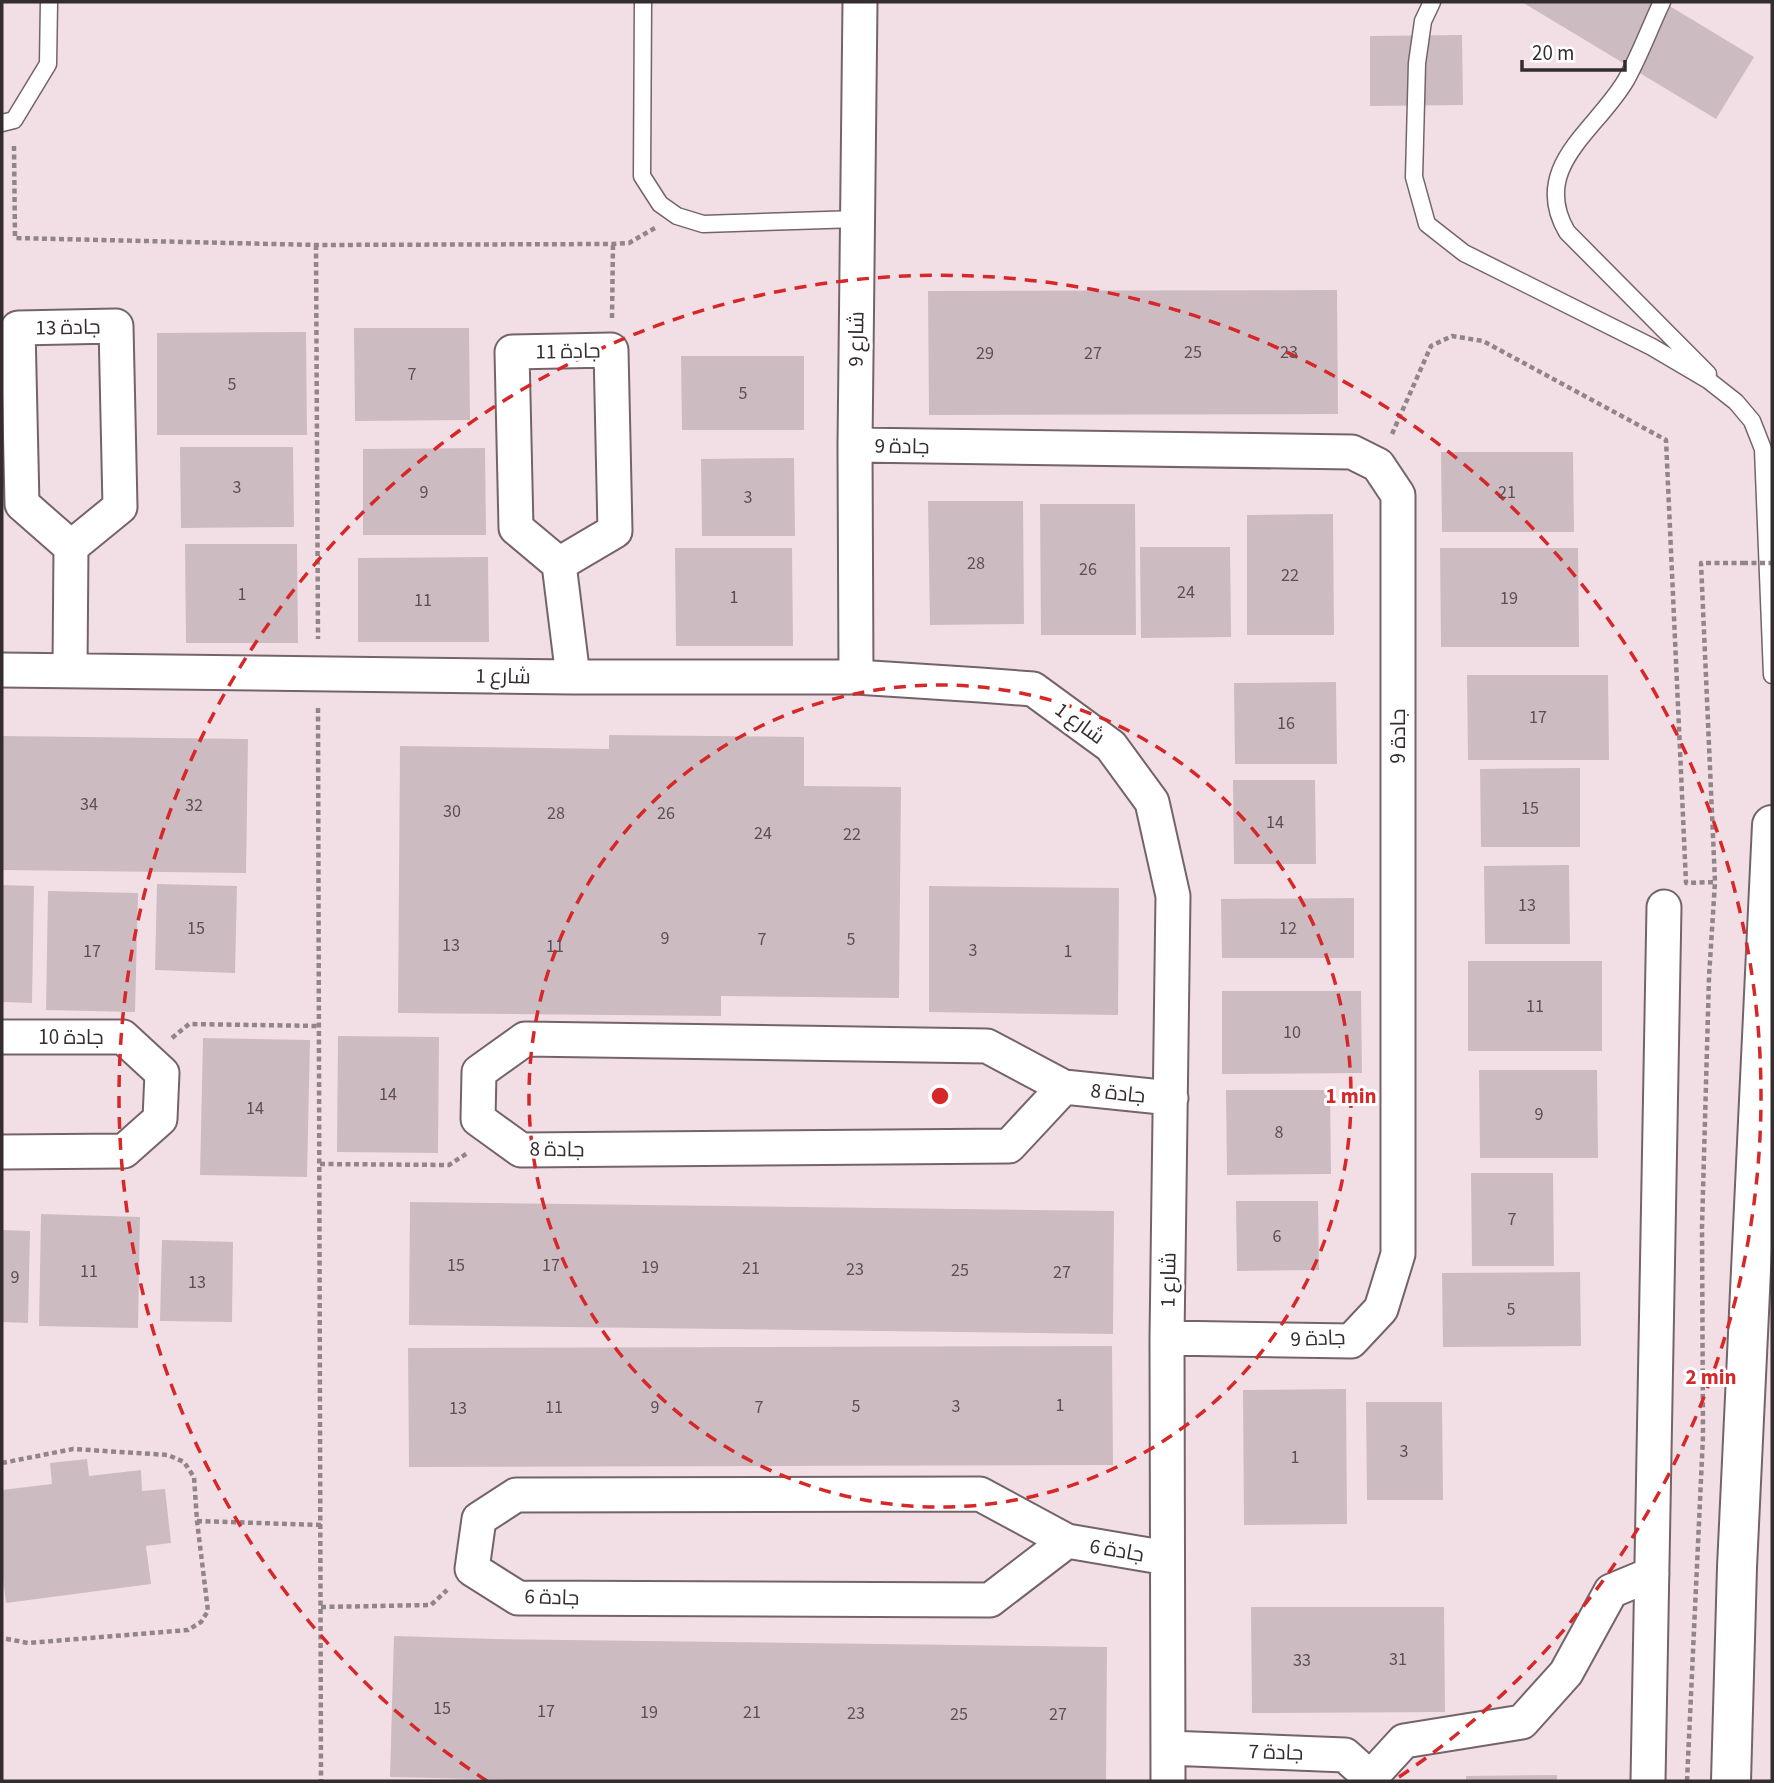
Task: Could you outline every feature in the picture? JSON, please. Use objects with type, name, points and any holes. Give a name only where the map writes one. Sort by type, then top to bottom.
[{"type":"main road","points":[[1731,1781],[1737,1567],[1772,825]]},
{"type":"main road","points":[[1768,923],[1772,984]]},
{"type":"street","name":"شارع 9","points":[[856,677],[855,445],[860,2]]},
{"type":"street","name":"جادة 13","points":[[116,326],[120,507],[71,547],[22,504],[18,328],[116,326]]},
{"type":"street","name":"جادة 11","points":[[611,350],[615,531],[559,564],[516,528],[512,352],[611,350]]},
{"type":"street","name":"جادة 9","points":[[855,445],[1352,452],[1378,465],[1398,495],[1398,1254],[1381,1310],[1352,1340],[1167,1338]]},
{"type":"street","points":[[70,669],[71,547]]},
{"type":"street","points":[[559,564],[573,677]]},
{"type":"street","name":"شارع 1","points":[[2,670],[573,677],[856,677],[1033,689],[1111,746],[1152,802],[1174,896],[1167,1338],[1168,1781]]},
{"type":"street","points":[[1648,1781],[1664,907]]},
{"type":"street","name":"جادة 10","points":[[2,1037],[123,1037],[162,1073],[160,1119],[124,1152],[2,1152]]},
{"type":"street","name":"جادة 8","points":[[1064,1087],[1009,1146],[522,1150],[478,1119],[479,1072],[525,1039],[987,1046],[1064,1087],[1171,1098]]},
{"type":"street","name":"جادة 6","points":[[1067,1541],[990,1600],[517,1598],[472,1569],[479,1519],[516,1495],[980,1494],[1067,1541],[1167,1558]]},
{"type":"street","points":[[1373,1779],[1404,1741],[1522,1722],[1566,1673],[1611,1591],[1652,1574]]},
{"type":"street","name":"جادة 7","points":[[1168,1748],[1345,1755],[1373,1779]]},
{"type":"lane","points":[[8,122],[48,64],[48,2]]},
{"type":"lane","points":[[643,2],[642,176],[660,204],[677,216],[703,224],[858,219]]},
{"type":"lane","points":[[1432,2],[1423,21],[1417,63],[1414,177],[1427,223],[1464,253],[1652,347],[1707,380],[1736,402]]},
{"type":"lane","points":[[1662,2],[1625,81],[1573,148],[1557,176],[1558,216],[1567,232],[1752,421],[1763,449],[1772,675]]},
{"type":"path","points":[[8,122],[15,239],[316,245],[613,244],[629,243],[677,216]]},
{"type":"path","points":[[611,350],[613,244]]},
{"type":"path","points":[[316,245],[321,1781]]},
{"type":"path","points":[[1378,465],[1431,346],[1452,336],[1483,341],[1666,440],[1686,883],[1715,882]]},
{"type":"path","points":[[1687,1781],[1703,1436],[1702,1227],[1709,977],[1715,882],[1701,563],[1772,563]]},
{"type":"path","points":[[148,1060],[189,1024],[319,1026]]},
{"type":"path","points":[[320,1164],[449,1165],[498,1133]]},
{"type":"path","points":[[2,1464],[74,1449],[168,1455],[184,1462],[194,1477],[208,1611],[201,1622],[188,1630],[28,1643],[2,1638]]},
{"type":"path","points":[[197,1521],[321,1525]]},
{"type":"path","points":[[321,1607],[431,1605],[472,1569]]},
{"type":"building","points":[[1522,2],[1663,2],[1754,57],[1716,119]]},
{"type":"building","points":[[1462,35],[1463,105],[1370,106],[1370,36]]},
{"type":"building","points":[[1337,290],[1338,414],[929,415],[928,291]]},
{"type":"building","points":[[354,328],[469,328],[470,420],[355,421]]},
{"type":"building","points":[[306,332],[307,435],[157,435],[157,333]]},
{"type":"building","points":[[681,356],[804,356],[804,430],[682,430]]},
{"type":"building","points":[[180,447],[293,447],[294,527],[181,528]]},
{"type":"building","points":[[485,448],[486,535],[363,535],[363,449]]},
{"type":"building","points":[[1441,452],[1573,452],[1574,532],[1442,532]]},
{"type":"building","points":[[794,458],[795,536],[702,536],[701,459]]},
{"type":"building","points":[[928,501],[1023,501],[1024,624],[930,625]]},
{"type":"building","points":[[1040,504],[1135,504],[1136,635],[1041,635]]},
{"type":"building","points":[[1333,514],[1334,635],[1247,635],[1247,515]]},
{"type":"building","points":[[185,544],[297,544],[298,643],[186,643]]},
{"type":"building","points":[[1140,547],[1230,547],[1231,637],[1141,638]]},
{"type":"building","points":[[675,548],[792,548],[793,646],[676,646]]},
{"type":"building","points":[[1440,548],[1578,548],[1579,647],[1441,647]]},
{"type":"building","points":[[488,557],[489,642],[358,642],[358,558]]},
{"type":"building","points":[[1467,675],[1608,675],[1609,760],[1468,760]]},
{"type":"building","points":[[1336,682],[1337,764],[1235,764],[1234,683]]},
{"type":"building","points":[[609,735],[804,737],[804,786],[901,787],[899,998],[721,996],[721,1016],[398,1013],[400,746],[609,749]]},
{"type":"building","points":[[2,736],[248,739],[246,873],[2,870]]},
{"type":"building","points":[[1580,768],[1580,847],[1481,847],[1480,769]]},
{"type":"building","points":[[1233,780],[1315,780],[1316,864],[1234,864]]},
{"type":"building","points":[[1569,865],[1570,944],[1485,944],[1484,866]]},
{"type":"building","points":[[157,884],[237,886],[235,973],[155,970]]},
{"type":"building","points":[[2,885],[34,886],[32,1003],[2,1002]]},
{"type":"building","points":[[929,886],[1119,888],[1118,1015],[929,1012]]},
{"type":"building","points":[[48,891],[138,893],[135,1012],[46,1010]]},
{"type":"building","points":[[1354,898],[1354,958],[1222,958],[1221,899]]},
{"type":"building","points":[[1468,961],[1602,961],[1602,1051],[1468,1051]]},
{"type":"building","points":[[1222,991],[1361,991],[1362,1073],[1222,1074]]},
{"type":"building","points":[[338,1036],[439,1037],[438,1153],[337,1152]]},
{"type":"building","points":[[203,1038],[310,1040],[307,1177],[200,1175]]},
{"type":"building","points":[[1479,1070],[1597,1070],[1598,1158],[1480,1158]]},
{"type":"building","points":[[1226,1090],[1330,1090],[1331,1174],[1227,1175]]},
{"type":"building","points":[[1471,1173],[1553,1173],[1554,1266],[1472,1266]]},
{"type":"building","points":[[1236,1201],[1318,1201],[1319,1270],[1237,1271]]},
{"type":"building","points":[[410,1202],[1114,1211],[1113,1334],[409,1325]]},
{"type":"building","points":[[41,1214],[140,1217],[138,1328],[39,1326]]},
{"type":"building","points":[[2,1230],[30,1231],[28,1323],[2,1322]]},
{"type":"building","points":[[162,1240],[233,1242],[232,1322],[160,1321]]},
{"type":"building","points":[[1580,1272],[1581,1346],[1443,1347],[1442,1273]]},
{"type":"building","points":[[1112,1346],[1113,1465],[409,1467],[408,1348]]},
{"type":"building","points":[[1346,1389],[1347,1524],[1244,1525],[1243,1390]]},
{"type":"building","points":[[1366,1402],[1442,1402],[1443,1500],[1367,1500]]},
{"type":"building","points":[[87,1459],[89,1476],[141,1470],[142,1491],[165,1489],[171,1543],[146,1546],[151,1584],[6,1603],[2,1569],[2,1490],[52,1484],[50,1463]]},
{"type":"building","points":[[1251,1607],[1444,1607],[1445,1712],[1252,1713]]},
{"type":"building","points":[[394,1636],[1107,1647],[1106,1781],[557,1781],[390,1777]]},
{"type":"building","points":[[1557,1775],[1557,1781],[1466,1781],[1466,1776]]}]
